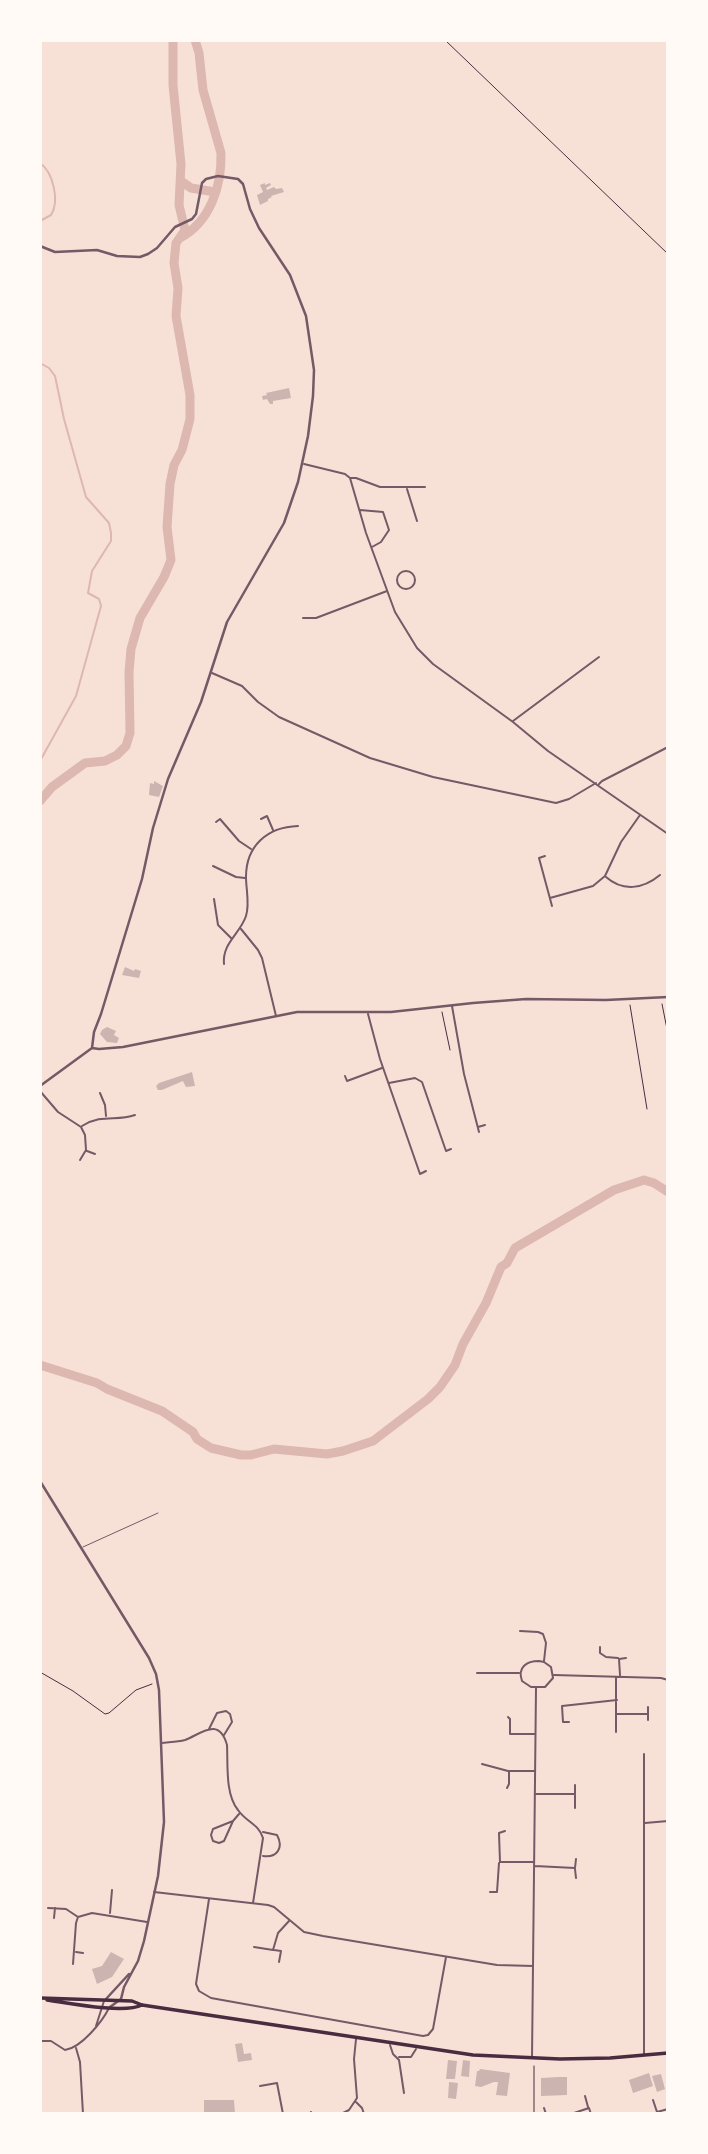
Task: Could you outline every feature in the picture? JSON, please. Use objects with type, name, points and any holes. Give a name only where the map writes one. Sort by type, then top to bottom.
[{"type":"highway","points":[[40,1998],[121,1999],[142,2005],[417,2048],[532,2059],[588,2059],[668,2053]]},
{"type":"highway","points":[[40,1998],[102,2007],[136,2008],[142,2005]]},
{"type":"highway","points":[[106,1999],[110,2007]]},
{"type":"street","points":[[40,246],[55,252],[97,250],[117,256],[139,257],[157,248],[175,227],[188,223],[196,214],[205,179],[212,176],[239,179],[259,228],[290,275],[306,316],[314,370],[303,463],[284,523],[227,622],[201,702],[165,787],[142,879],[102,1014],[94,1032],[92,1048],[40,1088],[58,1112],[81,1127],[86,1150],[80,1160]]},
{"type":"street","points":[[303,463],[345,474],[350,478],[371,547],[401,625],[429,660],[554,755],[668,834]]},
{"type":"street","points":[[350,478],[380,487],[423,488],[423,494]]},
{"type":"street","points":[[407,488],[417,521]]},
{"type":"street","points":[[360,510],[383,512],[389,530],[381,542],[371,547]]},
{"type":"street","points":[[403,571],[411,572],[414,576],[411,588],[403,589],[397,584],[396,578],[403,571]]},
{"type":"street","points":[[303,618],[316,618],[397,584]]},
{"type":"street","points":[[308,613],[308,618]]},
{"type":"street","points":[[513,722],[598,657]]},
{"type":"street","points":[[211,673],[242,686],[266,709],[298,727],[370,758],[422,774],[555,803],[569,799],[668,747]]},
{"type":"street","points":[[261,819],[272,814]]},
{"type":"street","points":[[550,898],[593,886],[605,877],[621,842],[640,815]]},
{"type":"street","points":[[216,822],[224,816]]},
{"type":"street","points":[[267,816],[273,831]]},
{"type":"street","points":[[220,819],[239,841],[252,850]]},
{"type":"street","points":[[223,964],[225,948],[240,928],[247,911],[246,864],[252,850],[265,835],[281,827],[298,826]]},
{"type":"street","points":[[533,859],[545,856]]},
{"type":"street","points":[[539,858],[552,906]]},
{"type":"street","points":[[219,868],[222,863]]},
{"type":"street","points":[[213,866],[236,877],[246,877]]},
{"type":"street","points":[[605,877],[625,887],[635,887],[660,875]]},
{"type":"street","points":[[654,880],[658,885]]},
{"type":"street","points":[[214,899],[218,925],[232,939]]},
{"type":"street","points":[[209,906],[215,904]]},
{"type":"street","points":[[240,928],[262,958],[276,1016]]},
{"type":"street","points":[[92,1048],[123,1047],[297,1012],[368,1013],[526,999],[668,998]]},
{"type":"street","points":[[452,1005],[464,1074],[479,1132]]},
{"type":"street","points":[[368,1013],[388,1083],[420,1174]]},
{"type":"street","points":[[345,1076],[347,1083],[383,1067]]},
{"type":"street","points":[[388,1083],[415,1078],[422,1082],[446,1152],[451,1149]]},
{"type":"street","points":[[100,1093],[107,1117]]},
{"type":"street","points":[[102,1098],[107,1096]]},
{"type":"street","points":[[81,1127],[107,1117],[135,1115]]},
{"type":"street","points":[[131,1117],[134,1123]]},
{"type":"street","points":[[477,1127],[485,1125]]},
{"type":"street","points":[[86,1150],[95,1154]]},
{"type":"street","points":[[415,1176],[426,1171]]},
{"type":"street","points":[[40,1480],[149,1658],[158,1682],[163,1829],[158,1876],[141,1953],[121,1999],[110,2007],[101,2023],[75,2048],[65,2050],[51,2041],[40,2040]]},
{"type":"street","points":[[520,1631],[543,1634],[546,1647],[544,1661]]},
{"type":"street","points":[[600,1647],[600,1653],[606,1657],[626,1658]]},
{"type":"street","points":[[615,1732],[619,1659]]},
{"type":"street","points":[[544,1661],[551,1667],[554,1675],[545,1687],[536,1688],[526,1685],[520,1673],[523,1666],[529,1662],[544,1661]]},
{"type":"street","points":[[477,1672],[520,1673]]},
{"type":"street","points":[[554,1675],[668,1680]]},
{"type":"street","points":[[532,2059],[536,1688]]},
{"type":"street","points":[[562,1722],[562,1706],[617,1700]]},
{"type":"street","points":[[648,1707],[648,1720]]},
{"type":"street","points":[[209,1729],[217,1713],[226,1711],[232,1720],[224,1736]]},
{"type":"street","points":[[616,1714],[648,1714]]},
{"type":"street","points":[[508,1717],[510,1734],[535,1734]]},
{"type":"street","points":[[557,1722],[569,1722]]},
{"type":"street","points":[[161,1743],[183,1740],[209,1729],[224,1736],[231,1795],[235,1807],[240,1814],[258,1826],[263,1838],[253,1904]]},
{"type":"street","points":[[644,1754],[644,2056]]},
{"type":"street","points":[[482,1764],[502,1771],[535,1771]]},
{"type":"street","points":[[507,1788],[509,1771]]},
{"type":"street","points":[[575,1785],[575,1808]]},
{"type":"street","points":[[535,1794],[575,1794]]},
{"type":"street","points":[[233,1821],[213,1829],[213,1841],[224,1841],[233,1821],[240,1814]]},
{"type":"street","points":[[644,1823],[668,1821]]},
{"type":"street","points":[[493,1831],[505,1831]]},
{"type":"street","points":[[261,1832],[277,1835],[281,1846],[275,1855],[261,1856]]},
{"type":"street","points":[[498,1899],[499,1833]]},
{"type":"street","points":[[576,1859],[576,1878]]},
{"type":"street","points":[[499,1862],[534,1862]]},
{"type":"street","points":[[534,1866],[575,1868]]},
{"type":"street","points":[[110,1914],[112,1890]]},
{"type":"street","points":[[154,1892],[274,1907],[304,1932],[497,1965],[533,1966]]},
{"type":"street","points":[[490,1892],[498,1892]]},
{"type":"street","points":[[209,1899],[196,1984],[199,1991],[211,1998],[423,2036],[431,2032],[446,1957]]},
{"type":"street","points":[[54,1918],[55,1907]]},
{"type":"street","points":[[48,1908],[66,1909],[78,1917],[92,1913],[110,1914],[148,1922]]},
{"type":"street","points":[[73,1964],[78,1917]]},
{"type":"street","points":[[273,1950],[278,1933],[290,1920]]},
{"type":"street","points":[[254,1947],[281,1951],[279,1962]]},
{"type":"street","points":[[75,1952],[83,1952]]},
{"type":"street","points":[[95,2026],[106,1999],[131,1971]]},
{"type":"street","points":[[341,2114],[349,2110],[355,2102],[358,2089],[354,2059],[356,2038]]},
{"type":"street","points":[[390,2043],[397,2058],[404,2093]]},
{"type":"street","points":[[75,2048],[80,2062],[83,2114]]},
{"type":"street","points":[[397,2058],[414,2056],[417,2048]]},
{"type":"street","points":[[260,2086],[282,2082]]},
{"type":"street","points":[[277,2083],[283,2114]]},
{"type":"street","points":[[585,2096],[591,2114]]},
{"type":"street","points":[[653,2100],[657,2112]]},
{"type":"street","points":[[355,2102],[364,2114]]},
{"type":"street","points":[[544,2108],[546,2114]]},
{"type":"street","points":[[571,2114],[589,2108]]},
{"type":"street","points":[[652,2114],[668,2109]]},
{"type":"lane","points":[[80,1548],[158,1513]]},
{"type":"path","points":[[445,40],[668,254]]},
{"type":"path","points":[[661,998],[668,1034]]},
{"type":"path","points":[[629,1000],[647,1109]]},
{"type":"path","points":[[442,1007],[450,1050]]},
{"type":"path","points":[[40,1672],[105,1714],[136,1689],[158,1682]]},
{"type":"path","points":[[534,2066],[534,2114]]},
{"type":"building","points":[[260,185],[271,185],[267,190],[274,187],[282,188],[284,192],[271,196],[260,205],[257,195],[263,192]]},
{"type":"building","points":[[289,388],[291,398],[273,401],[273,404],[267,399],[263,400],[262,396],[267,395],[266,393]]},
{"type":"building","points":[[154,781],[163,786],[159,797],[149,795],[150,783],[154,784]]},
{"type":"building","points":[[125,967],[141,971],[139,978],[122,975]]},
{"type":"building","points":[[107,1027],[116,1031],[114,1035],[119,1038],[117,1043],[107,1042],[100,1034]]},
{"type":"building","points":[[192,1072],[195,1086],[186,1087],[183,1081],[162,1090],[158,1090],[156,1086],[159,1083]]},
{"type":"building","points":[[111,1952],[124,1959],[112,1977],[97,1984],[92,1969],[102,1966]]},
{"type":"building","points":[[242,2043],[244,2054],[251,2053],[252,2060],[238,2062],[235,2044]]},
{"type":"building","points":[[448,2060],[457,2061],[455,2079],[446,2079]]},
{"type":"building","points":[[463,2060],[470,2061],[469,2077],[461,2076]]},
{"type":"building","points":[[480,2069],[510,2073],[507,2096],[496,2095],[498,2082],[475,2086],[477,2071]]},
{"type":"building","points":[[649,2073],[653,2086],[633,2093],[629,2080]]},
{"type":"building","points":[[661,2074],[665,2089],[657,2092],[652,2076]]},
{"type":"building","points":[[567,2077],[567,2095],[541,2096],[541,2078]]},
{"type":"building","points":[[449,2082],[458,2083],[456,2099],[448,2098]]},
{"type":"building","points":[[204,2100],[234,2100],[235,2114],[204,2114]]},
{"type":"waterway","points":[[40,801],[52,787],[85,763],[105,761],[126,746],[130,733],[131,649],[140,618],[171,560],[167,527],[170,484],[190,419],[190,395],[176,316],[176,243],[185,230],[179,205],[181,164],[173,85],[173,40]]},
{"type":"waterway","points":[[180,238],[199,223],[206,213],[216,190],[221,165],[221,153],[203,90],[195,40]]},
{"type":"waterway","points":[[40,163],[52,180],[55,195],[51,215],[40,221]]},
{"type":"waterway","points":[[181,181],[191,188],[215,192]]},
{"type":"waterway","points":[[40,363],[49,368],[55,376],[86,497],[109,523],[111,533],[111,541],[92,571],[88,593],[99,599],[101,606],[76,696],[40,761]]},
{"type":"waterway","points":[[40,1365],[97,1383],[162,1411],[211,1448],[241,1455],[274,1449],[327,1454],[343,1451],[373,1441],[440,1387],[455,1365],[501,1267],[507,1263],[515,1248],[614,1190],[644,1180],[668,1192]]}]
